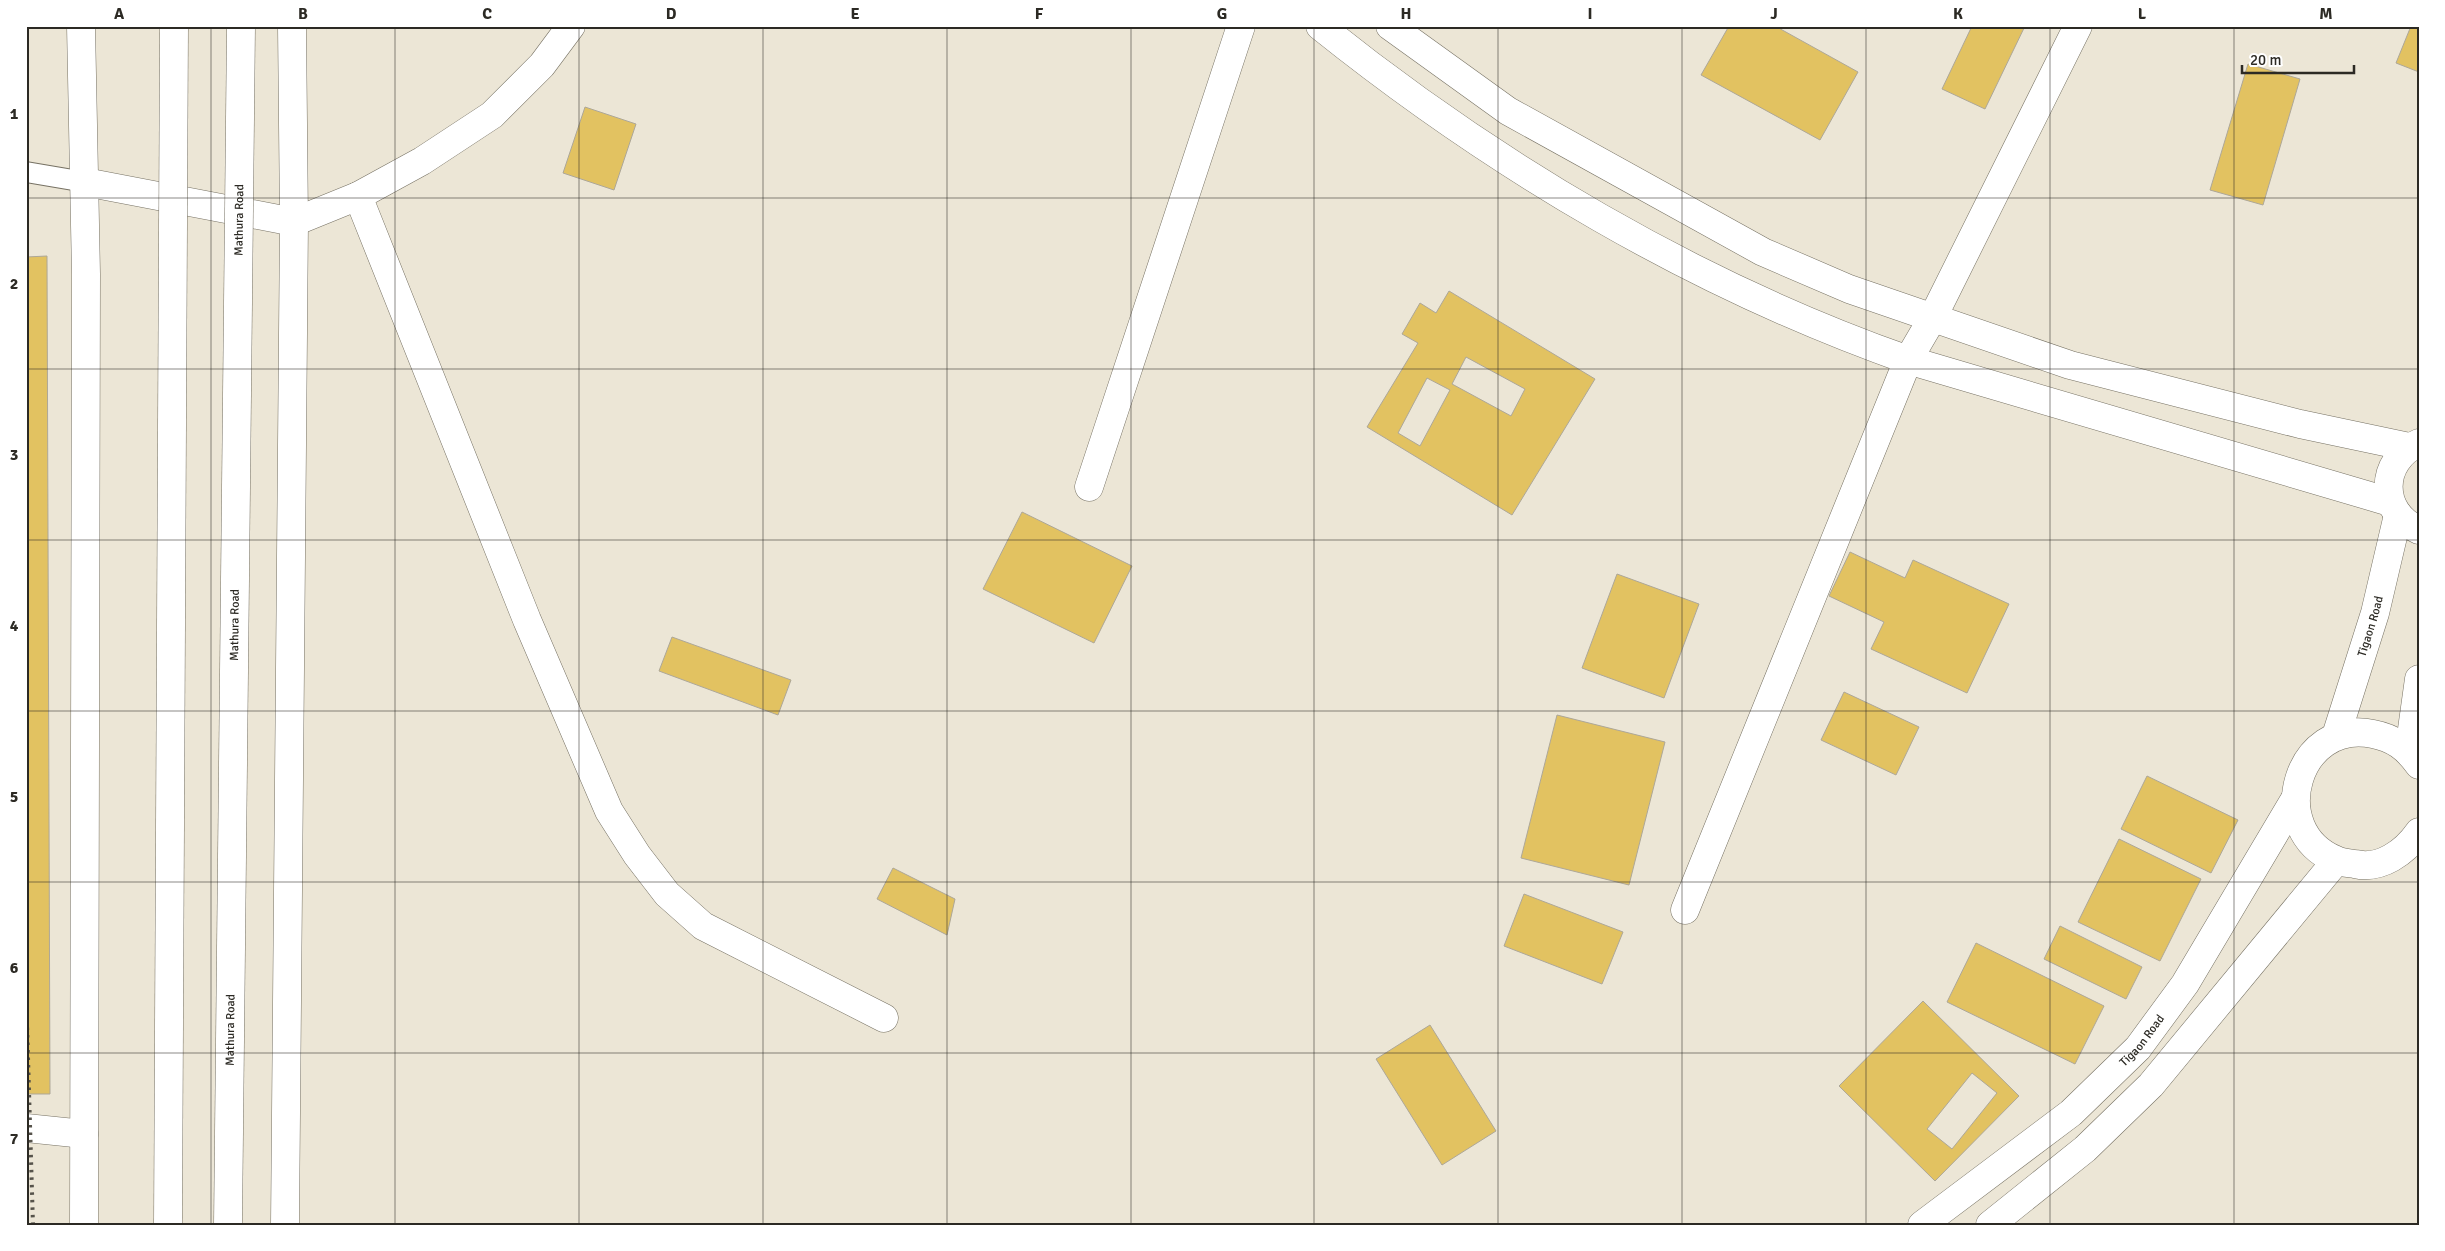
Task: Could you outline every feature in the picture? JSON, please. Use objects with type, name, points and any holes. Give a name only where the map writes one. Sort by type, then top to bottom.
[{"type":"main road","points":[[81,26],[86,182],[84,1225]]},
{"type":"main road","points":[[168,1225],[175,207],[174,26]]},
{"type":"main road","name":"Mathura Road","points":[[228,1225],[241,26]]},
{"type":"main road","points":[[285,1225],[294,222],[292,26]]},
{"type":"main road","points":[[86,182],[294,222],[358,196],[422,160],[492,116],[542,65],[571,26]]},
{"type":"main road","points":[[1089,487],[1242,26]]},
{"type":"main road","points":[[1320,26],[1386,79],[1492,153],[1681,263],[1838,335],[1908,360],[2402,516]]},
{"type":"main road","points":[[1390,26],[1508,111],[1666,201],[1763,252],[1849,289],[2070,365],[2300,424],[2414,445]]},
{"type":"main road","points":[[1685,910],[1908,360],[1932,318],[2066,54],[2078,26]]},
{"type":"main road","points":[[358,196],[527,620],[609,811],[637,855],[667,894],[703,926],[884,1018]]},
{"type":"main road","name":"Tigaon Road","points":[[2336,736],[2375,613],[2402,516],[2388,487],[2390,472],[2397,459],[2414,445]]},
{"type":"main road","points":[[2414,758],[2419,679]]},
{"type":"main road","points":[[2414,758],[2387,736],[2362,731],[2336,736],[2314,751],[2304,766],[2300,773],[2295,798],[2299,824],[2314,846],[2336,860],[2362,866],[2388,860],[2416,842]]},
{"type":"main road","name":"Tigaon Road","points":[[1922,1225],[2071,1113],[2138,1048],[2184,984],[2295,798]]},
{"type":"main road","points":[[1990,1225],[2085,1149],[2151,1085],[2336,860]]},
{"type":"main road","points":[[26,1128],[84,1134]]},
{"type":"lane","points":[[26,172],[86,182]]},
{"type":"building","points":[[1729,26],[1775,26],[1858,72],[1820,140],[1701,75]]},
{"type":"building","points":[[1972,26],[2025,26],[1985,109],[1942,89]]},
{"type":"building","points":[[2411,26],[2419,26],[2419,72],[2396,63]]},
{"type":"building","points":[[2248,64],[2300,79],[2263,205],[2210,190]]},
{"type":"building","points":[[585,107],[636,124],[614,190],[563,173]]},
{"type":"building","points":[[47,256],[50,1094],[26,1094],[26,257]]},
{"type":"building","points":[[1449,291],[1595,379],[1512,515],[1367,427],[1418,343],[1402,334],[1420,303],[1436,313]],"holes":[[[1466,357],[1525,389],[1511,416],[1452,384]],[[1427,378],[1450,390],[1420,446],[1398,433]]]},
{"type":"building","points":[[1022,512],[1132,566],[1094,643],[983,589]]},
{"type":"building","points":[[1850,552],[1905,578],[1913,560],[2009,604],[1967,693],[1871,649],[1884,622],[1829,596]]},
{"type":"building","points":[[1617,574],[1699,604],[1664,698],[1582,668]]},
{"type":"building","points":[[672,637],[791,680],[778,715],[659,671]]},
{"type":"building","points":[[1844,692],[1919,727],[1896,775],[1821,740]]},
{"type":"building","points":[[1557,715],[1665,742],[1629,885],[1521,858]]},
{"type":"building","points":[[2147,776],[2238,820],[2211,873],[2121,829]]},
{"type":"building","points":[[2119,839],[2201,879],[2160,961],[2078,922]]},
{"type":"building","points":[[893,868],[955,899],[947,935],[877,899]]},
{"type":"building","points":[[1524,894],[1623,932],[1602,984],[1504,946]]},
{"type":"building","points":[[2060,926],[2142,967],[2126,999],[2044,959]]},
{"type":"building","points":[[1976,943],[2104,1006],[2075,1064],[1947,1002]]},
{"type":"building","points":[[1923,1001],[2019,1096],[1935,1181],[1839,1086]],"holes":[[[1972,1073],[1997,1093],[1952,1149],[1927,1129]]]},
{"type":"building","points":[[1430,1025],[1496,1131],[1442,1165],[1376,1059]]},
{"type":"railway","points":[[26,990],[33,1225]]}]
